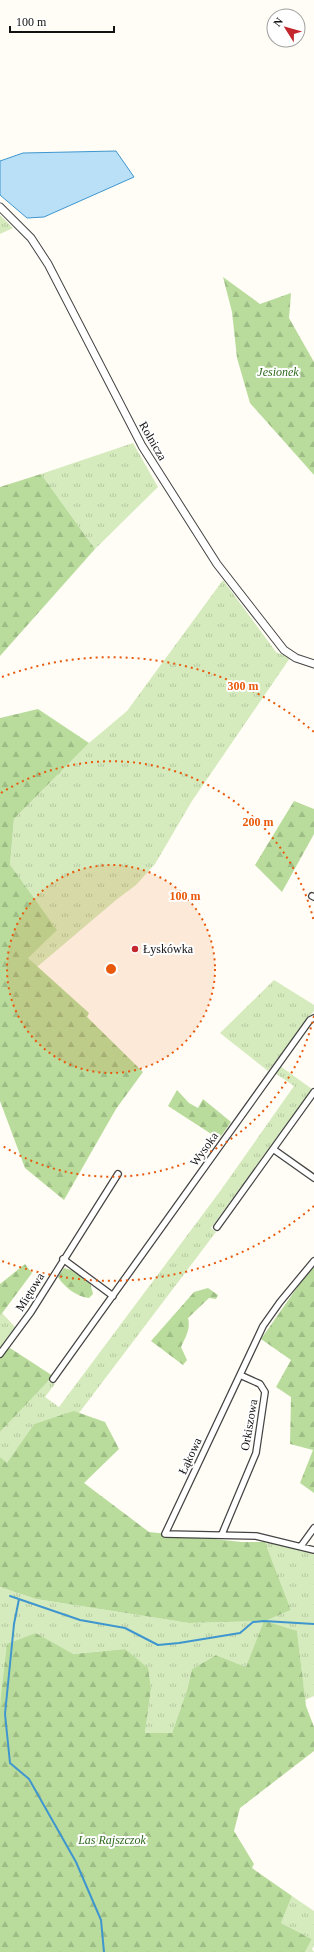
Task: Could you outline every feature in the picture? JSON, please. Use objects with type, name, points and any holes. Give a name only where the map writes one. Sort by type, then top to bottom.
[{"type":"street","name":"Rolnicza","points":[[0,207],[31,238],[48,264],[142,446],[218,564],[284,650],[296,658],[314,664]]},
{"type":"street","name":"Wysoka","points":[[53,1379],[310,1020],[314,1018]]},
{"type":"street","points":[[217,1227],[314,1092]]},
{"type":"street","points":[[273,1149],[314,1178]]},
{"type":"street","name":"Miętowa","points":[[0,1354],[31,1312],[118,1174]]},
{"type":"street","points":[[63,1259],[113,1296]]},
{"type":"street","name":"Łąkowa","points":[[314,1261],[280,1302],[263,1326],[165,1534],[222,1534],[256,1536],[314,1550]]},
{"type":"street","name":"Orkiszowa","points":[[222,1534],[256,1453],[265,1392],[260,1384],[240,1375]]},
{"type":"street","points":[[301,1546],[314,1528]]},
{"type":"green space","points":[[0,215],[13,228],[0,234]]},
{"type":"green space","name":"Jesionek","points":[[223,277],[260,304],[291,293],[289,318],[314,362],[314,475],[250,403],[237,358],[232,312]]},
{"type":"green space","points":[[133,443],[158,487],[95,549],[41,474]]},
{"type":"green space","points":[[41,474],[95,549],[0,656],[0,487]]},
{"type":"green space","points":[[223,580],[276,652],[290,658],[192,801],[155,864],[136,885],[116,900],[37,967],[28,958],[10,865],[14,819],[89,743],[127,711]]},
{"type":"green space","points":[[38,709],[89,743],[14,819],[10,865],[57,930],[28,958],[89,1013],[87,1017],[143,1072],[116,1109],[64,1200],[25,1168],[0,1101],[0,718]]},
{"type":"green space","points":[[294,801],[314,809],[314,834],[282,892],[255,865]]},
{"type":"green space","points":[[274,980],[314,1005],[314,1011],[268,1071],[220,1033]]},
{"type":"green space","points":[[280,1066],[312,1089],[211,1228],[216,1232],[79,1413],[74,1412],[34,1424],[7,1464],[0,1457],[0,1432],[48,1381],[55,1384],[45,1397],[59,1407],[221,1190],[294,1086],[275,1073]]},
{"type":"green space","points":[[177,1090],[189,1103],[198,1108],[203,1099],[231,1122],[219,1139],[168,1106]]},
{"type":"green space","points":[[25,1264],[32,1273],[0,1316],[0,1284]]},
{"type":"green space","points":[[314,1267],[314,1493],[300,1483],[313,1450],[290,1444],[291,1397],[276,1387],[291,1360],[261,1339],[301,1282]]},
{"type":"green space","points":[[64,1268],[74,1271],[90,1282],[93,1294],[89,1298],[76,1294],[67,1288],[61,1281],[58,1277]]},
{"type":"green space","points":[[208,1288],[218,1295],[216,1299],[209,1298],[188,1318],[188,1330],[181,1347],[187,1360],[183,1365],[151,1341],[194,1292]]},
{"type":"green space","points":[[2,1313],[16,1328],[0,1350],[0,1316]]},
{"type":"green space","points":[[10,1348],[53,1376],[0,1432],[0,1355]]},
{"type":"green space","name":"Las Rajszczok","points":[[74,1411],[105,1422],[119,1449],[84,1483],[149,1532],[242,1542],[265,1542],[291,1610],[265,1621],[297,1631],[306,1706],[314,1727],[314,1751],[240,1808],[234,1831],[254,1864],[252,1868],[292,1896],[281,1923],[312,1939],[305,1952],[0,1952],[0,1705],[7,1644],[36,1633],[73,1654],[125,1649],[148,1668],[151,1689],[145,1733],[172,1733],[187,1690],[192,1669],[216,1655],[246,1667],[264,1621],[189,1623],[36,1599],[0,1587],[0,1457],[7,1463],[34,1424]]},
{"type":"green space","points":[[265,1542],[314,1554],[314,1696],[305,1700],[297,1631],[246,1667],[216,1655],[192,1669],[187,1690],[172,1733],[145,1733],[151,1689],[125,1649],[72,1654],[36,1633],[2,1694],[0,1705],[0,1587],[36,1599],[189,1623],[264,1621],[291,1610]]},
{"type":"green space","points":[[292,1896],[314,1911],[314,1946],[312,1949],[314,1952],[305,1952],[312,1939],[281,1923]]},
{"type":"water","points":[[116,151],[134,177],[44,217],[27,218],[0,195],[0,161],[23,153]]},
{"type":"waterway","points":[[10,1596],[80,1620],[125,1628],[158,1645],[240,1633],[253,1622],[264,1621],[314,1624]]},
{"type":"waterway","points":[[19,1599],[14,1624],[5,1714],[10,1763],[29,1779],[76,1862],[101,1920],[104,1952]]},
{"type":"place","name":"Łyskówka","points":[[135,949]]}]
